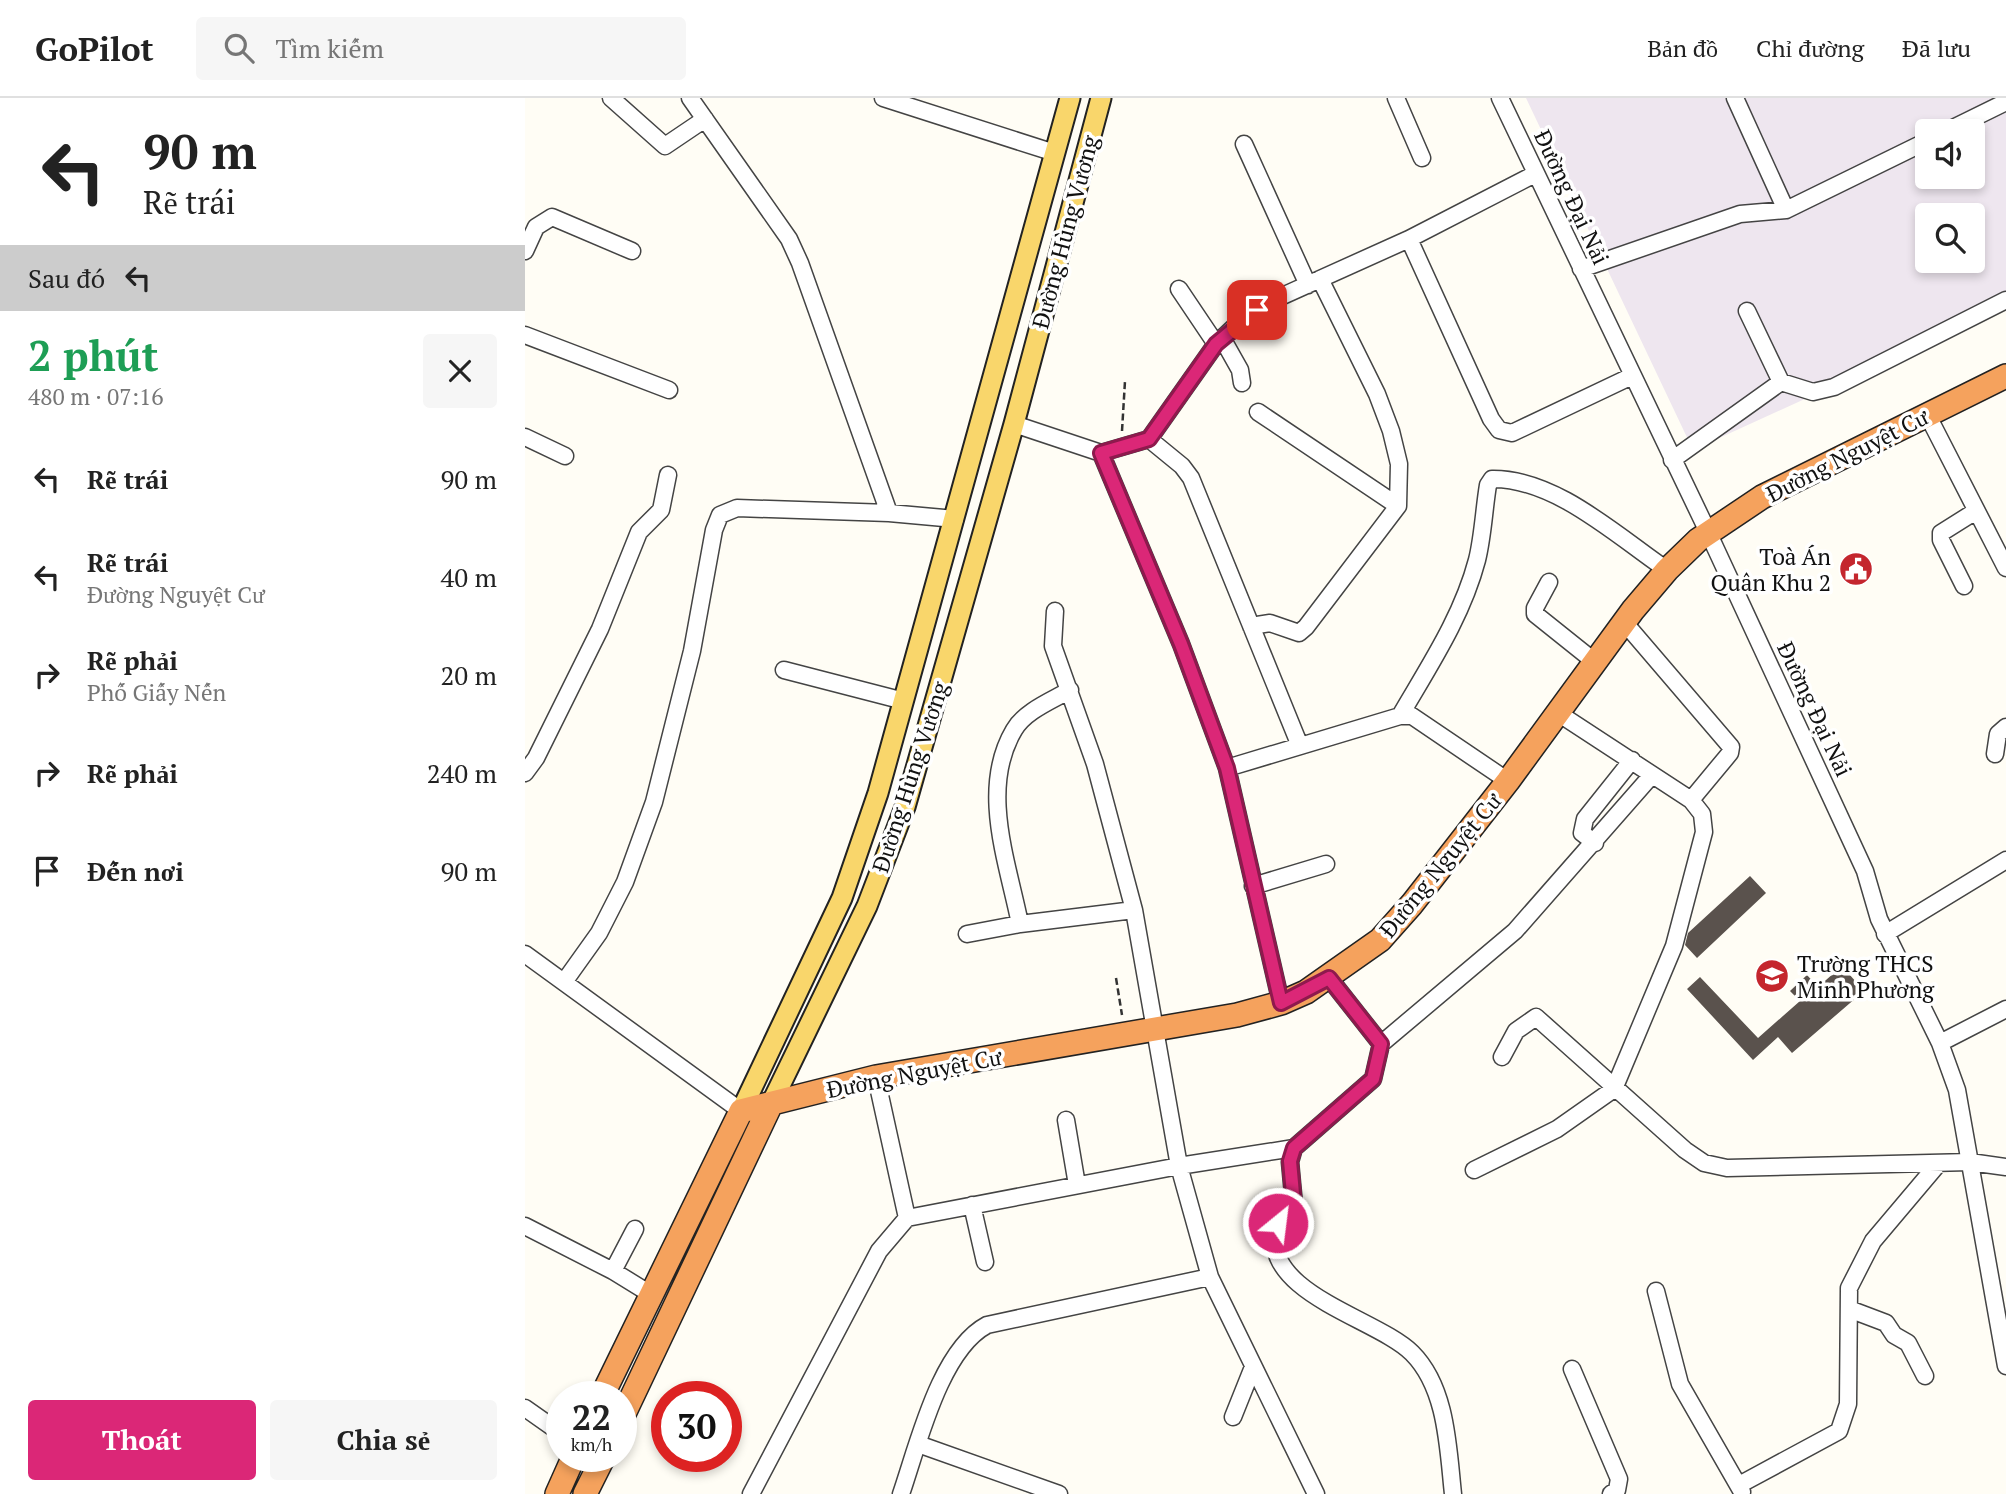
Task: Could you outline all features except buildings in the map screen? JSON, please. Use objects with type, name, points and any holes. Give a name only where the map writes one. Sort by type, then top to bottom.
[{"type":"highway","name":"Đường Nguyệt Cư","points":[[741,1111],[876,1077],[1237,1016],[1281,1003],[1329,978],[1380,940],[1412,904],[1508,781],[1624,622],[1667,569],[1708,532],[1762,497],[2006,376]]},
{"type":"highway","name":"Đường Hùng Vương","points":[[637,1386],[771,1104]]},
{"type":"highway","name":"Đường Hùng Vương","points":[[609,1381],[741,1111]]},
{"type":"highway","points":[[557,1494],[567,1472]]},
{"type":"highway","points":[[586,1494],[596,1472]]},
{"type":"main road","name":"Đường Hùng Vương","points":[[741,1111],[842,898],[878,793],[1070,98]]},
{"type":"main road","name":"Đường Hùng Vương","points":[[771,1104],[867,906],[905,807],[1014,424],[1101,98]]},
{"type":"main road","points":[[991,390],[1020,399]]},
{"type":"street","points":[[611,98],[665,146],[705,119]]},
{"type":"street","points":[[690,98],[789,239],[800,262],[889,513]]},
{"type":"street","points":[[1396,98],[1422,158]]},
{"type":"street","name":"Đường Đại Nải","points":[[1500,98],[1708,532],[1865,871],[1873,905],[1885,934],[1940,1042],[1957,1090],[2006,1366]]},
{"type":"street","points":[[1735,98],[1786,210]]},
{"type":"street","points":[[892,99],[1055,153]]},
{"type":"street","points":[[1971,119],[2006,102]]},
{"type":"street","points":[[1244,144],[1314,282],[1377,394],[1391,431],[1399,464],[1398,506],[1306,628],[1291,632],[1270,623],[1251,626]]},
{"type":"street","points":[[1581,269],[1740,214],[1786,210],[1915,147]]},
{"type":"street","points":[[1014,424],[1101,453],[1149,439],[1219,341],[1245,317],[1269,302],[1409,239],[1535,174]]},
{"type":"street","points":[[525,251],[536,227],[552,217],[632,251]]},
{"type":"street","points":[[1409,239],[1491,419],[1499,430],[1512,433],[1632,376]]},
{"type":"street","points":[[1179,289],[1240,370],[1242,383]]},
{"type":"street","points":[[1747,311],[1781,382],[1813,392],[1833,387],[2006,300]]},
{"type":"street","points":[[525,335],[669,390]]},
{"type":"street","points":[[1672,460],[1781,382]]},
{"type":"street","points":[[1258,412],[1398,506]]},
{"type":"street","points":[[1927,414],[2006,568]]},
{"type":"street","points":[[525,437],[565,456]]},
{"type":"street","points":[[1149,439],[1182,466],[1191,478],[1300,746]]},
{"type":"street","points":[[1101,453],[1181,644],[1227,768],[1281,1003]]},
{"type":"street","points":[[525,773],[530,754],[600,629],[639,532],[661,510],[668,475]]},
{"type":"street","points":[[1400,716],[1453,624],[1466,593],[1477,559],[1488,485],[1492,479],[1541,487],[1562,498],[1667,569]]},
{"type":"street","points":[[564,982],[599,933],[625,882],[655,802],[692,651],[714,530],[720,515],[737,508],[889,513],[955,519]]},
{"type":"street","points":[[1965,586],[1941,540],[1941,533],[1976,510]]},
{"type":"street","points":[[1549,582],[1535,608],[1535,614],[1595,662]]},
{"type":"street","points":[[1055,611],[1053,646],[1095,764],[1134,910],[1179,1166],[1210,1277],[1316,1494]]},
{"type":"street","points":[[1624,622],[1731,747],[1730,753],[1691,800]]},
{"type":"street","points":[[784,670],[904,701]]},
{"type":"street","points":[[1020,924],[999,827],[997,790],[1003,759],[1014,729],[1032,711],[1070,690]]},
{"type":"street","points":[[1474,1170],[1557,1129],[1614,1089],[1682,921],[1704,832],[1702,814],[1691,800],[1558,713]]},
{"type":"street","points":[[1227,768],[1400,716],[1412,716],[1508,781]]},
{"type":"street","points":[[1995,754],[1998,734],[2006,727]]},
{"type":"street","points":[[1595,844],[1583,833],[1585,819],[1632,760]]},
{"type":"street","points":[[1453,1494],[1445,1419],[1433,1387],[1413,1353],[1381,1331],[1305,1290],[1290,1275],[1278,1252],[1275,1233],[1278,1223],[1294,1205],[1290,1161],[1294,1148],[1373,1079],[1381,1044],[1515,931],[1595,844],[1652,775]]},
{"type":"street","points":[[1885,934],[2006,860]]},
{"type":"street","points":[[1253,886],[1326,864]]},
{"type":"street","points":[[967,934],[1020,924],[1134,910]]},
{"type":"street","points":[[525,954],[741,1111]]},
{"type":"street","points":[[1329,978],[1381,1044]]},
{"type":"street","points":[[1940,1042],[2006,1009]]},
{"type":"street","points":[[1501,1056],[1516,1031],[1536,1017],[1614,1089],[1704,1163],[1727,1168],[1970,1162],[2006,1167]]},
{"type":"street","points":[[876,1077],[907,1218]]},
{"type":"street","points":[[1066,1120],[1077,1185]]},
{"type":"street","points":[[751,1494],[879,1251],[907,1218],[1179,1166],[1294,1148]]},
{"type":"street","points":[[1656,1291],[1680,1384],[1741,1489],[1839,1431],[1849,1404],[1849,1288],[1873,1241],[1938,1164]]},
{"type":"street","points":[[972,1205],[985,1262]]},
{"type":"street","points":[[525,1226],[613,1271],[652,1295]]},
{"type":"street","points":[[613,1271],[635,1229]]},
{"type":"street","points":[[901,1494],[946,1369],[962,1343],[973,1332],[987,1325],[1210,1277]]},
{"type":"street","points":[[1849,1309],[1886,1323],[1894,1335],[1908,1343],[1925,1376]]},
{"type":"street","points":[[1233,1417],[1253,1367]]},
{"type":"street","points":[[1572,1369],[1619,1479],[1617,1490],[1611,1494]]},
{"type":"street","points":[[525,1408],[546,1423]]},
{"type":"street","points":[[918,1444],[1059,1494]]},
{"type":"path","points":[[1122,445],[1125,381]]},
{"type":"path","points":[[1116,978],[1126,1035]]},
{"type":"shaded area","points":[[1526,98],[2006,98],[2006,307],[1693,450]]},
{"type":"place","name":"Toà Án Quân Khu 2","points":[[1856,569]]},
{"type":"place","name":"Trường THCS Minh Phương","points":[[1772,976]]},
{"type":"route","points":[[1257,310],[1245,317],[1216,344],[1149,439],[1101,453],[1181,644],[1227,768],[1281,1003],[1329,978],[1381,1044],[1378,1068],[1373,1079],[1294,1148],[1290,1161],[1294,1205],[1278,1223]]}]
